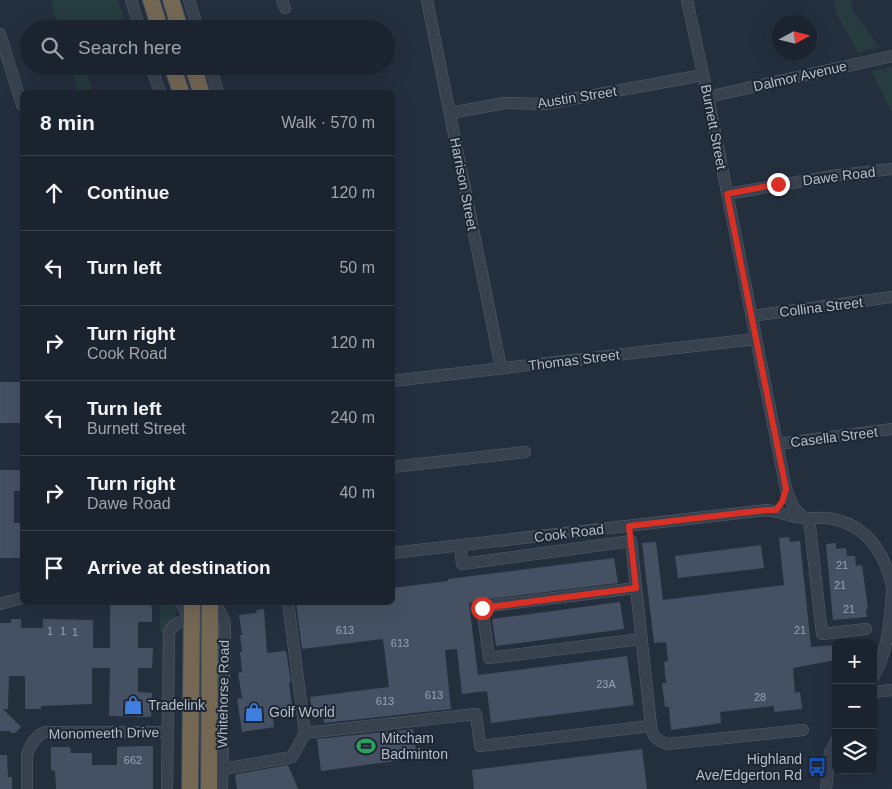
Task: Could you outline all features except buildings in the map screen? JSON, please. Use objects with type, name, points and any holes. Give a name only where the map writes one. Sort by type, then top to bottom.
[{"type":"highway","points":[[151,0],[157,20]]},
{"type":"highway","points":[[171,0],[177,20]]},
{"type":"highway","points":[[175,75],[180,90]]},
{"type":"highway","points":[[196,75],[200,90]]},
{"type":"highway","name":"Whitehorse Road","points":[[209,789],[212,605]]},
{"type":"highway","points":[[190,789],[192,611]]},
{"type":"street","points":[[131,0],[137,20]]},
{"type":"street","points":[[189,0],[195,20]]},
{"type":"street","name":"Harrison Street","points":[[427,0],[501,368]]},
{"type":"street","name":"Burnett Street","points":[[687,0],[786,489],[794,508],[807,518]]},
{"type":"street","points":[[0,34],[20,99]]},
{"type":"street","name":"Dalmor Avenue","points":[[708,97],[892,56]]},
{"type":"street","points":[[154,75],[159,90]]},
{"type":"street","points":[[213,75],[217,90]]},
{"type":"street","name":"Austin Street","points":[[450,114],[505,103],[544,104],[703,75]]},
{"type":"street","name":"Dawe Road","points":[[727,194],[832,176],[892,169]]},
{"type":"street","name":"Collina Street","points":[[751,316],[892,297]]},
{"type":"street","name":"Thomas Street","points":[[395,381],[755,338]]},
{"type":"street","name":"Casella Street","points":[[777,444],[892,429]]},
{"type":"street","points":[[395,467],[525,452]]},
{"type":"street","points":[[776,510],[782,502],[786,489]]},
{"type":"street","name":"Cook Road","points":[[395,553],[776,510],[807,518],[838,520],[856,528],[888,556],[892,586]]},
{"type":"street","points":[[807,518],[822,634],[866,629]]},
{"type":"street","points":[[629,526],[652,734],[658,741],[667,744],[803,730]]},
{"type":"street","points":[[460,545],[462,564],[631,540]]},
{"type":"street","points":[[636,588],[482,608],[489,658],[642,639]]},
{"type":"street","points":[[877,670],[881,663],[891,612],[892,592]]},
{"type":"street","points":[[0,604],[20,599]]},
{"type":"street","name":"Whitehorse Road","points":[[214,605],[222,615],[224,623],[222,789]]},
{"type":"street","points":[[223,769],[292,757],[305,733],[288,605]]},
{"type":"street","points":[[167,789],[169,631],[174,624],[192,611]]},
{"type":"street","points":[[877,692],[892,690]]},
{"type":"street","points":[[305,733],[476,714],[480,746],[651,726]]},
{"type":"street","name":"Monomeeth Drive","points":[[27,789],[27,755],[37,737],[45,732],[167,732]]},
{"type":"street","points":[[826,789],[832,748]]},
{"type":"green space","points":[[50,0],[118,0],[124,20],[56,20]]},
{"type":"green space","points":[[834,0],[851,0],[852,9],[880,48],[858,52],[836,13]]},
{"type":"green space","points":[[892,67],[892,113],[871,71]]},
{"type":"green space","points":[[73,75],[94,75],[88,76],[92,90],[78,90]]},
{"type":"green space","points":[[160,605],[175,605],[176,616],[163,632],[160,632]]},
{"type":"place","name":"Tradelink","points":[[133,705]]},
{"type":"place","name":"Golf World","points":[[254,712]]},
{"type":"place","name":"Mitcham Badminton","points":[[366,746]]},
{"type":"place","name":"Highland Ave/Edgerton Rd","points":[[817,767]]},
{"type":"route","points":[[482,608],[636,588],[629,526],[776,510],[782,502],[786,489],[727,194],[778,184]]}]
